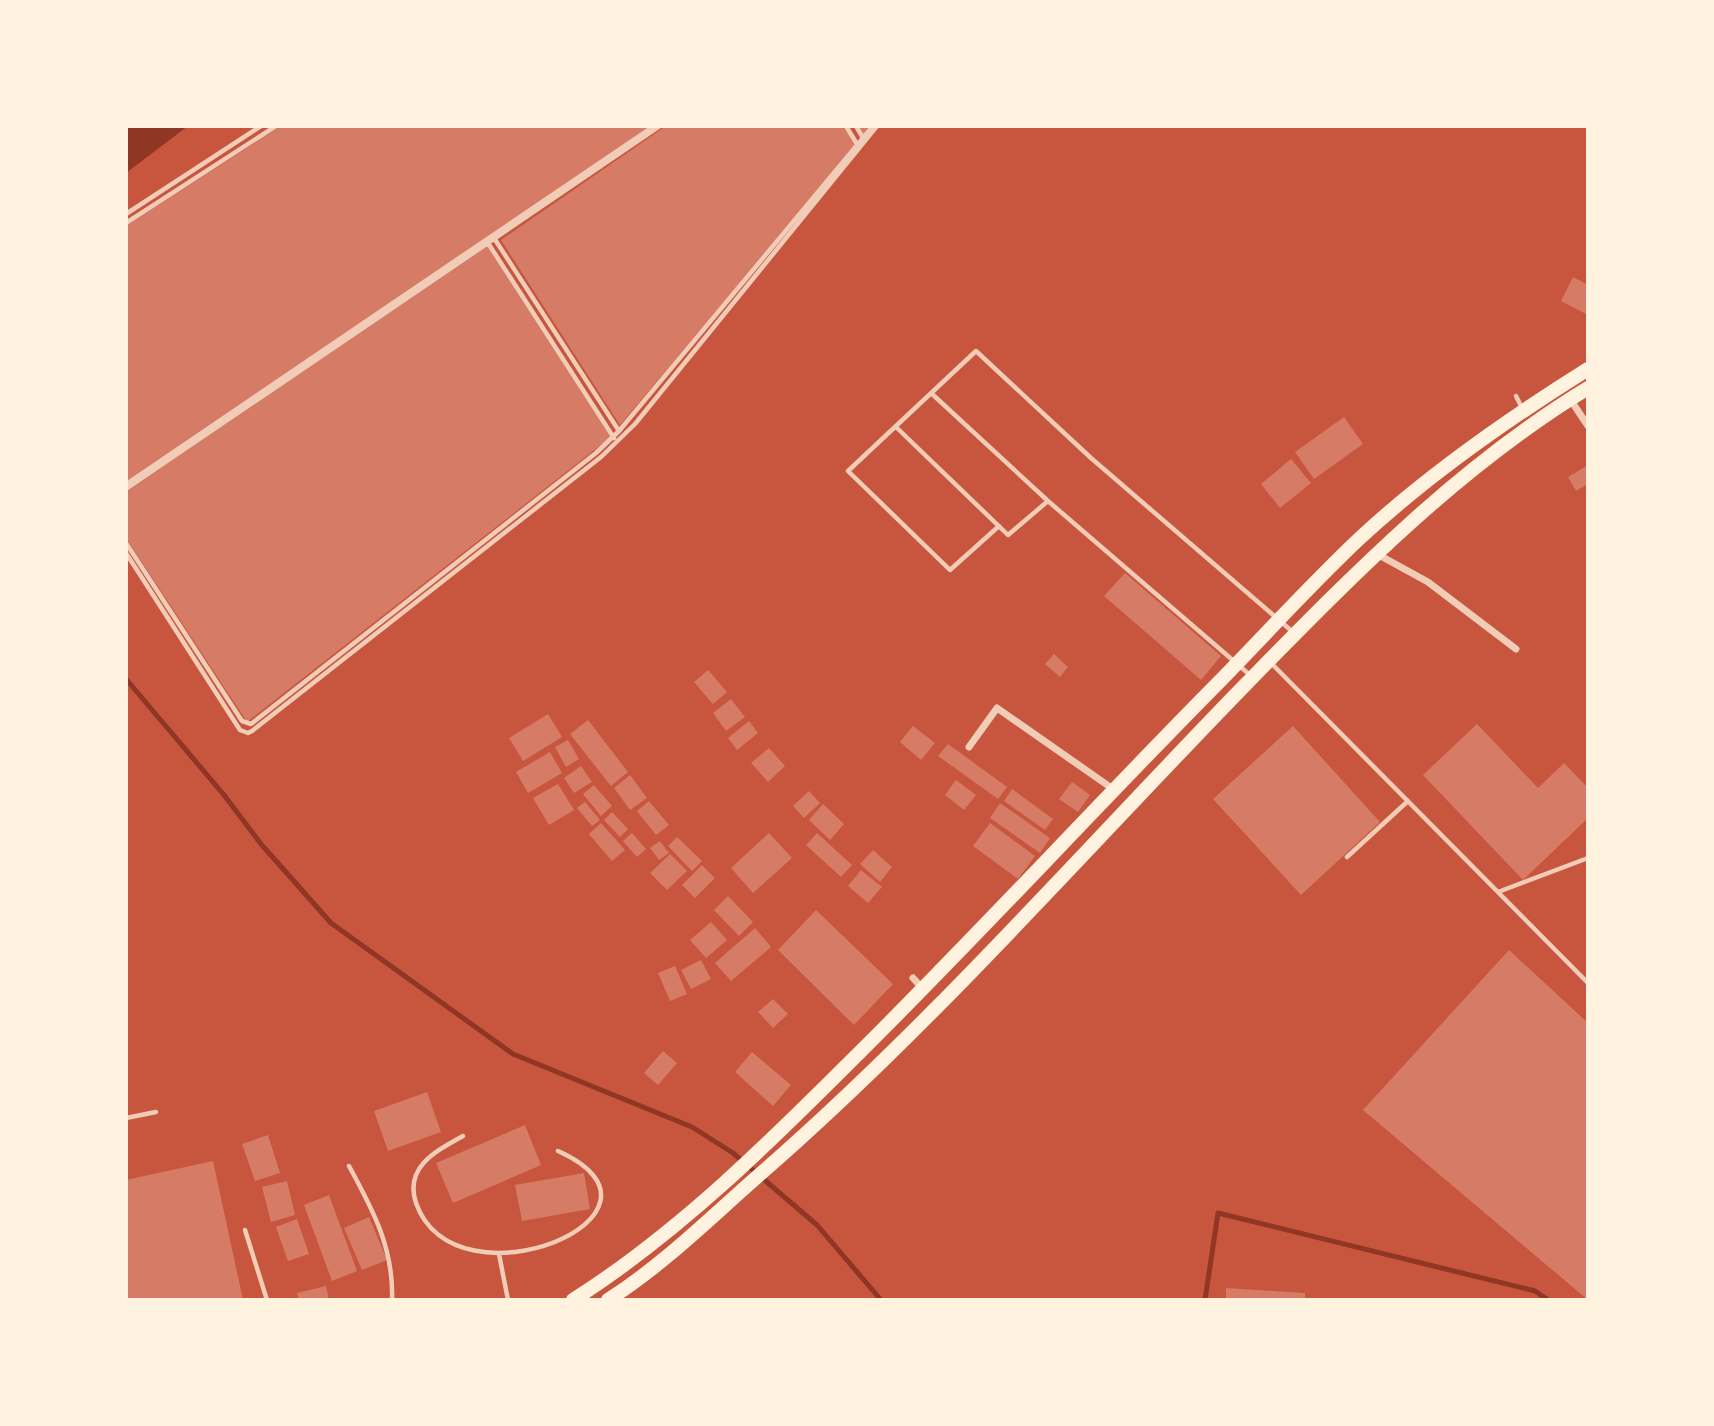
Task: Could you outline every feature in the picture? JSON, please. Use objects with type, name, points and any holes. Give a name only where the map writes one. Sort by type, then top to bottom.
[{"type":"highway","points":[[573,1300],[611,1276],[643,1251],[776,1135],[918,984],[1006,905],[1113,789],[1360,538],[1435,474],[1588,369]]},
{"type":"highway","points":[[608,1300],[666,1258],[790,1149],[864,1078],[1021,920],[1269,660],[1377,553],[1460,479],[1504,445],[1588,388]]},
{"type":"highway","points":[[1113,789],[1132,803]]},
{"type":"highway","points":[[1006,905],[1021,920]]},
{"type":"street","points":[[1570,399],[1588,426]]},
{"type":"street","points":[[1377,553],[1428,582],[1516,649]]},
{"type":"street","points":[[969,747],[998,708],[1113,789]]},
{"type":"lane","points":[[126,214],[261,126]]},
{"type":"lane","points":[[126,223],[276,126]]},
{"type":"lane","points":[[493,237],[654,126]]},
{"type":"lane","points":[[126,486],[660,126]]},
{"type":"lane","points":[[846,126],[859,146]]},
{"type":"lane","points":[[856,126],[863,138]]},
{"type":"lane","points":[[126,542],[242,721],[251,724],[635,424],[875,126]]},
{"type":"lane","points":[[126,553],[240,730],[248,733],[568,483],[615,439],[875,126]]},
{"type":"lane","points":[[493,237],[619,431]]},
{"type":"lane","points":[[487,241],[615,439]]},
{"type":"lane","points":[[999,526],[950,570],[848,471],[976,351],[1091,458],[1295,634]]},
{"type":"lane","points":[[931,393],[1048,501],[1253,677]]},
{"type":"lane","points":[[1516,396],[1524,412]]},
{"type":"lane","points":[[896,427],[1009,535],[1048,501]]},
{"type":"lane","points":[[1269,660],[1588,983]]},
{"type":"lane","points":[[1347,857],[1408,801]]},
{"type":"lane","points":[[1498,892],[1588,858]]},
{"type":"lane","points":[[126,1118],[156,1112]]},
{"type":"lane","points":[[463,1136],[433,1153],[419,1167],[413,1183],[417,1207],[428,1222],[457,1246],[499,1254],[553,1244],[571,1236],[596,1213],[600,1193],[591,1171],[578,1160],[558,1151]]},
{"type":"lane","points":[[349,1167],[371,1206],[387,1245],[392,1300]]},
{"type":"lane","points":[[245,1230],[267,1300]]},
{"type":"lane","points":[[499,1254],[508,1300]]},
{"type":"shaded area","points":[[126,126],[188,126],[126,173]]},
{"type":"building","points":[[281,126],[652,126],[126,481],[126,226]]},
{"type":"building","points":[[666,126],[845,126],[857,144],[620,425],[501,240]]},
{"type":"building","points":[[858,126],[871,126],[864,136]]},
{"type":"building","points":[[488,244],[611,437],[247,722],[126,538],[126,492]]},
{"type":"building","points":[[1573,277],[1588,285],[1588,315],[1561,301]]},
{"type":"building","points":[[1344,417],[1363,444],[1314,479],[1295,452]]},
{"type":"building","points":[[1291,459],[1311,483],[1280,508],[1261,484]]},
{"type":"building","points":[[1588,465],[1588,484],[1576,491],[1568,477]]},
{"type":"building","points":[[1125,573],[1221,656],[1201,680],[1104,596]]},
{"type":"building","points":[[1054,654],[1068,667],[1060,677],[1045,664]]},
{"type":"building","points":[[708,670],[727,692],[713,704],[694,682]]},
{"type":"building","points":[[731,699],[745,717],[726,731],[713,713]]},
{"type":"building","points":[[548,714],[562,737],[523,761],[509,738]]},
{"type":"building","points":[[588,720],[628,772],[611,786],[570,734]]},
{"type":"building","points":[[749,721],[758,733],[737,750],[728,738]]},
{"type":"building","points":[[1477,724],[1538,788],[1564,763],[1588,788],[1588,818],[1523,880],[1423,775]]},
{"type":"building","points":[[913,726],[935,743],[921,760],[900,742]]},
{"type":"building","points":[[1293,726],[1380,822],[1301,895],[1213,799]]},
{"type":"building","points":[[568,740],[579,759],[566,767],[555,747]]},
{"type":"building","points":[[948,744],[1007,787],[998,799],[938,756]]},
{"type":"building","points":[[769,748],[785,766],[768,782],[751,763]]},
{"type":"building","points":[[550,752],[562,773],[528,793],[516,772]]},
{"type":"building","points":[[581,766],[592,782],[574,793],[564,778]]},
{"type":"building","points":[[630,775],[647,798],[630,810],[614,788]]},
{"type":"building","points":[[956,780],[976,795],[964,810],[945,795]]},
{"type":"building","points":[[1072,782],[1090,795],[1078,812],[1059,799]]},
{"type":"building","points":[[558,784],[574,810],[549,825],[533,798]]},
{"type":"building","points":[[594,785],[612,806],[601,816],[583,794]]},
{"type":"building","points":[[1012,789],[1053,819],[1045,830],[1004,801]]},
{"type":"building","points":[[809,791],[820,803],[804,818],[793,806]]},
{"type":"building","points":[[649,801],[669,825],[656,835],[637,811]]},
{"type":"building","points":[[585,802],[600,820],[592,826],[577,808]]},
{"type":"building","points":[[1000,803],[1050,838],[1040,853],[990,818]]},
{"type":"building","points":[[823,804],[844,824],[830,840],[809,820]]},
{"type":"building","points":[[612,812],[628,829],[620,837],[604,820]]},
{"type":"building","points":[[601,823],[625,850],[612,861],[589,834]]},
{"type":"building","points":[[990,823],[1035,856],[1018,879],[973,846]]},
{"type":"building","points":[[632,833],[646,849],[637,857],[623,841]]},
{"type":"building","points":[[769,833],[792,858],[753,893],[731,868]]},
{"type":"building","points":[[817,833],[852,865],[841,877],[806,845]]},
{"type":"building","points":[[677,837],[702,861],[692,871],[668,846]]},
{"type":"building","points":[[660,841],[669,853],[659,860],[650,848]]},
{"type":"building","points":[[873,850],[892,867],[880,882],[860,864]]},
{"type":"building","points":[[670,854],[687,871],[667,890],[650,873]]},
{"type":"building","points":[[702,865],[715,878],[695,898],[682,885]]},
{"type":"building","points":[[861,870],[882,887],[868,903],[848,886]]},
{"type":"building","points":[[728,896],[753,922],[739,936],[714,910]]},
{"type":"building","points":[[816,910],[893,984],[854,1025],[778,950]]},
{"type":"building","points":[[711,922],[727,940],[706,958],[690,940]]},
{"type":"building","points":[[755,928],[771,947],[731,981],[715,963]]},
{"type":"building","points":[[1509,950],[1588,1023],[1588,1300],[1363,1110]]},
{"type":"building","points":[[701,960],[711,979],[691,989],[681,970]]},
{"type":"building","points":[[675,966],[687,994],[670,1001],[658,973]]},
{"type":"building","points":[[773,999],[788,1014],[773,1028],[758,1012]]},
{"type":"building","points":[[663,1051],[677,1063],[658,1085],[644,1073]]},
{"type":"building","points":[[752,1052],[791,1085],[773,1106],[735,1072]]},
{"type":"building","points":[[427,1092],[441,1132],[388,1151],[374,1111]]},
{"type":"building","points":[[525,1125],[541,1165],[453,1203],[436,1163]]},
{"type":"building","points":[[268,1135],[280,1173],[255,1181],[242,1144]]},
{"type":"building","points":[[213,1161],[243,1300],[126,1300],[126,1180]]},
{"type":"building","points":[[584,1173],[590,1209],[522,1221],[515,1185]]},
{"type":"building","points":[[287,1181],[295,1215],[271,1222],[262,1187]]},
{"type":"building","points":[[329,1195],[357,1271],[332,1281],[304,1205]]},
{"type":"building","points":[[369,1217],[387,1260],[362,1270],[344,1228]]},
{"type":"building","points":[[297,1219],[309,1254],[288,1261],[276,1227]]},
{"type":"building","points":[[326,1286],[329,1300],[299,1300],[297,1293]]},
{"type":"building","points":[[1226,1288],[1305,1293],[1305,1300],[1226,1300]]},
{"type":"waterway","points":[[126,679],[224,795],[261,844],[331,923],[513,1054],[692,1127],[733,1153],[817,1225],[881,1300]]},
{"type":"waterway","points":[[1205,1300],[1218,1213],[1535,1291],[1548,1300]]}]
